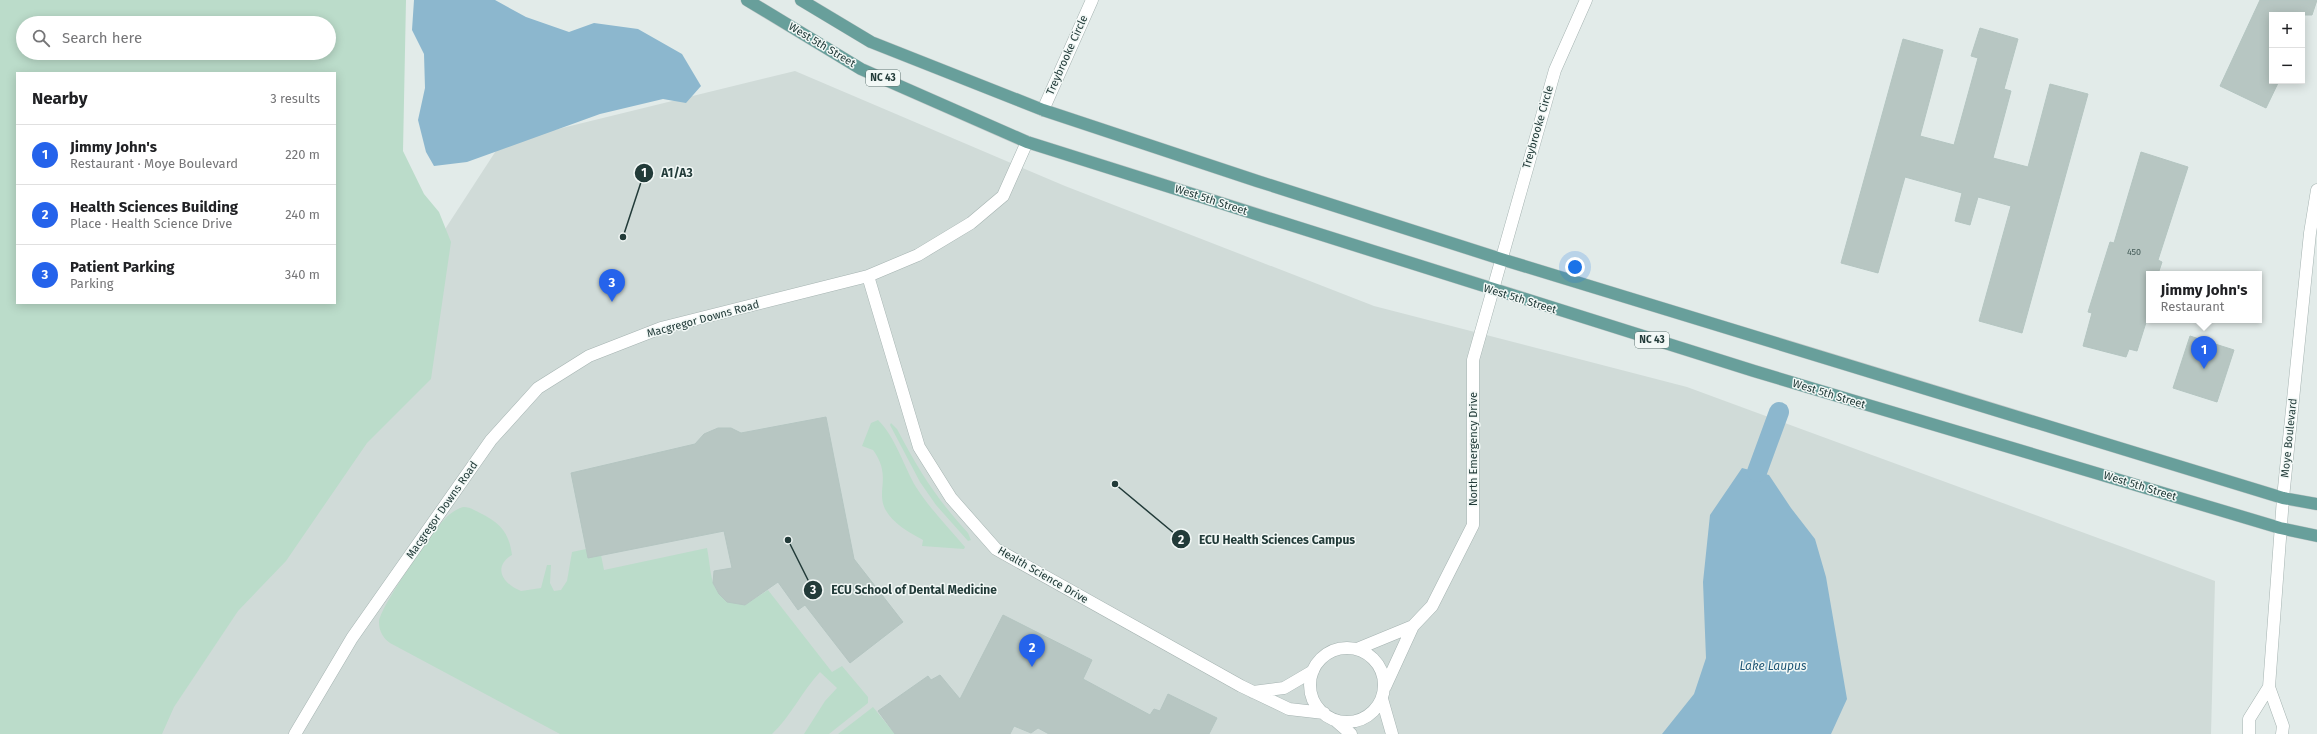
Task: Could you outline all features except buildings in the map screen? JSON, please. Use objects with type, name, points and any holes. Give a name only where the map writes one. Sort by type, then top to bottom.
[{"type":"main road","name":"West 5th Street","points":[[747,0],[861,68],[1027,142],[1492,290],[1754,371],[2280,528],[2317,536]]},
{"type":"main road","name":"NC 43","points":[[801,0],[871,42],[1043,110],[1265,184],[1500,258],[2282,498],[2317,504]]},
{"type":"street","name":"Treybrooke Circle","points":[[1043,110],[1092,0]]},
{"type":"street","name":"Treybrooke Circle","points":[[1500,258],[1555,70],[1586,0]]},
{"type":"street","name":"Macgregor Downs Road","points":[[295,734],[352,638],[491,440],[538,388],[589,356],[661,328],[868,276],[918,255],[971,223],[1003,196],[1027,142]]},
{"type":"street","name":"Moye Boulevard","points":[[2282,734],[2283,726],[2269,687],[2282,498],[2310,233],[2317,190]]},
{"type":"street","name":"North Emergency Drive","points":[[1329,716],[1345,722],[1367,716],[1376,708],[1413,626],[1432,606],[1473,525],[1473,360],[1500,258]]},
{"type":"street","name":"Health Science Drive","points":[[868,276],[919,447],[951,498],[996,549],[1253,692],[1289,709],[1329,716]]},
{"type":"street","name":"North Emergency Drive","points":[[1313,671],[1326,654],[1347,648],[1358,649],[1413,626]]},
{"type":"street","points":[[1358,649],[1369,654],[1378,663],[1383,674],[1383,693],[1392,734]]},
{"type":"street","points":[[1253,692],[1284,688],[1313,671]]},
{"type":"street","points":[[1313,671],[1310,682],[1311,694],[1316,704],[1351,734]]},
{"type":"street","name":"Moye Boulevard","points":[[2249,734],[2249,719],[2269,687]]},
{"type":"shaded area","points":[[795,71],[1065,186],[1374,306],[1687,387],[2215,581],[2211,734],[117,734],[501,143]]},
{"type":"green space","points":[[0,0],[406,0],[403,151],[424,194],[439,212],[451,242],[431,379],[367,443],[286,561],[238,611],[174,707],[162,734],[0,734]]},
{"type":"green space","points":[[878,420],[889,434],[921,495],[965,547],[964,549],[922,546],[923,540],[902,527],[888,514],[883,502],[883,475],[879,459],[873,450],[862,446],[871,423]]},
{"type":"green space","points":[[891,423],[897,429],[937,496],[968,533],[971,540],[968,541],[936,505],[920,482],[890,425]]},
{"type":"green space","points":[[463,507],[472,509],[487,517],[498,525],[506,534],[511,547],[512,555],[502,565],[502,575],[509,584],[521,591],[541,588],[547,565],[551,565],[550,583],[554,591],[561,590],[567,581],[572,552],[586,549],[588,557],[601,555],[604,570],[707,548],[714,586],[724,598],[745,605],[768,590],[832,672],[842,666],[868,697],[868,703],[829,734],[804,734],[825,701],[837,688],[820,672],[779,727],[772,734],[560,734],[390,643],[383,637],[379,622],[387,602],[406,572],[441,523],[451,514]]},
{"type":"green space","points":[[873,707],[895,734],[838,734]]},
{"type":"water","points":[[414,0],[495,0],[526,17],[569,32],[594,23],[638,29],[682,54],[701,86],[686,103],[663,99],[600,114],[467,162],[434,166],[426,152],[418,120],[425,88],[424,54],[412,30]]},
{"type":"water","name":"Lake Laupus","points":[[1742,468],[1769,475],[1791,508],[1815,539],[1826,577],[1847,699],[1831,734],[1662,734],[1694,694],[1706,658],[1703,582],[1710,515]]},
{"type":"waterway","points":[[1757,472],[1779,412]]},
{"type":"place","name":"A1/A3","points":[[623,237]]},
{"type":"place","name":"Patient Parking","points":[[612,302]]},
{"type":"place","name":"Jimmy John's","points":[[2204,369]]},
{"type":"place","name":"ECU Health Sciences Campus","points":[[1115,484]]},
{"type":"place","name":"ECU School of Dental Medicine","points":[[788,540]]},
{"type":"place","name":"Health Sciences Building","points":[[1032,667]]}]
